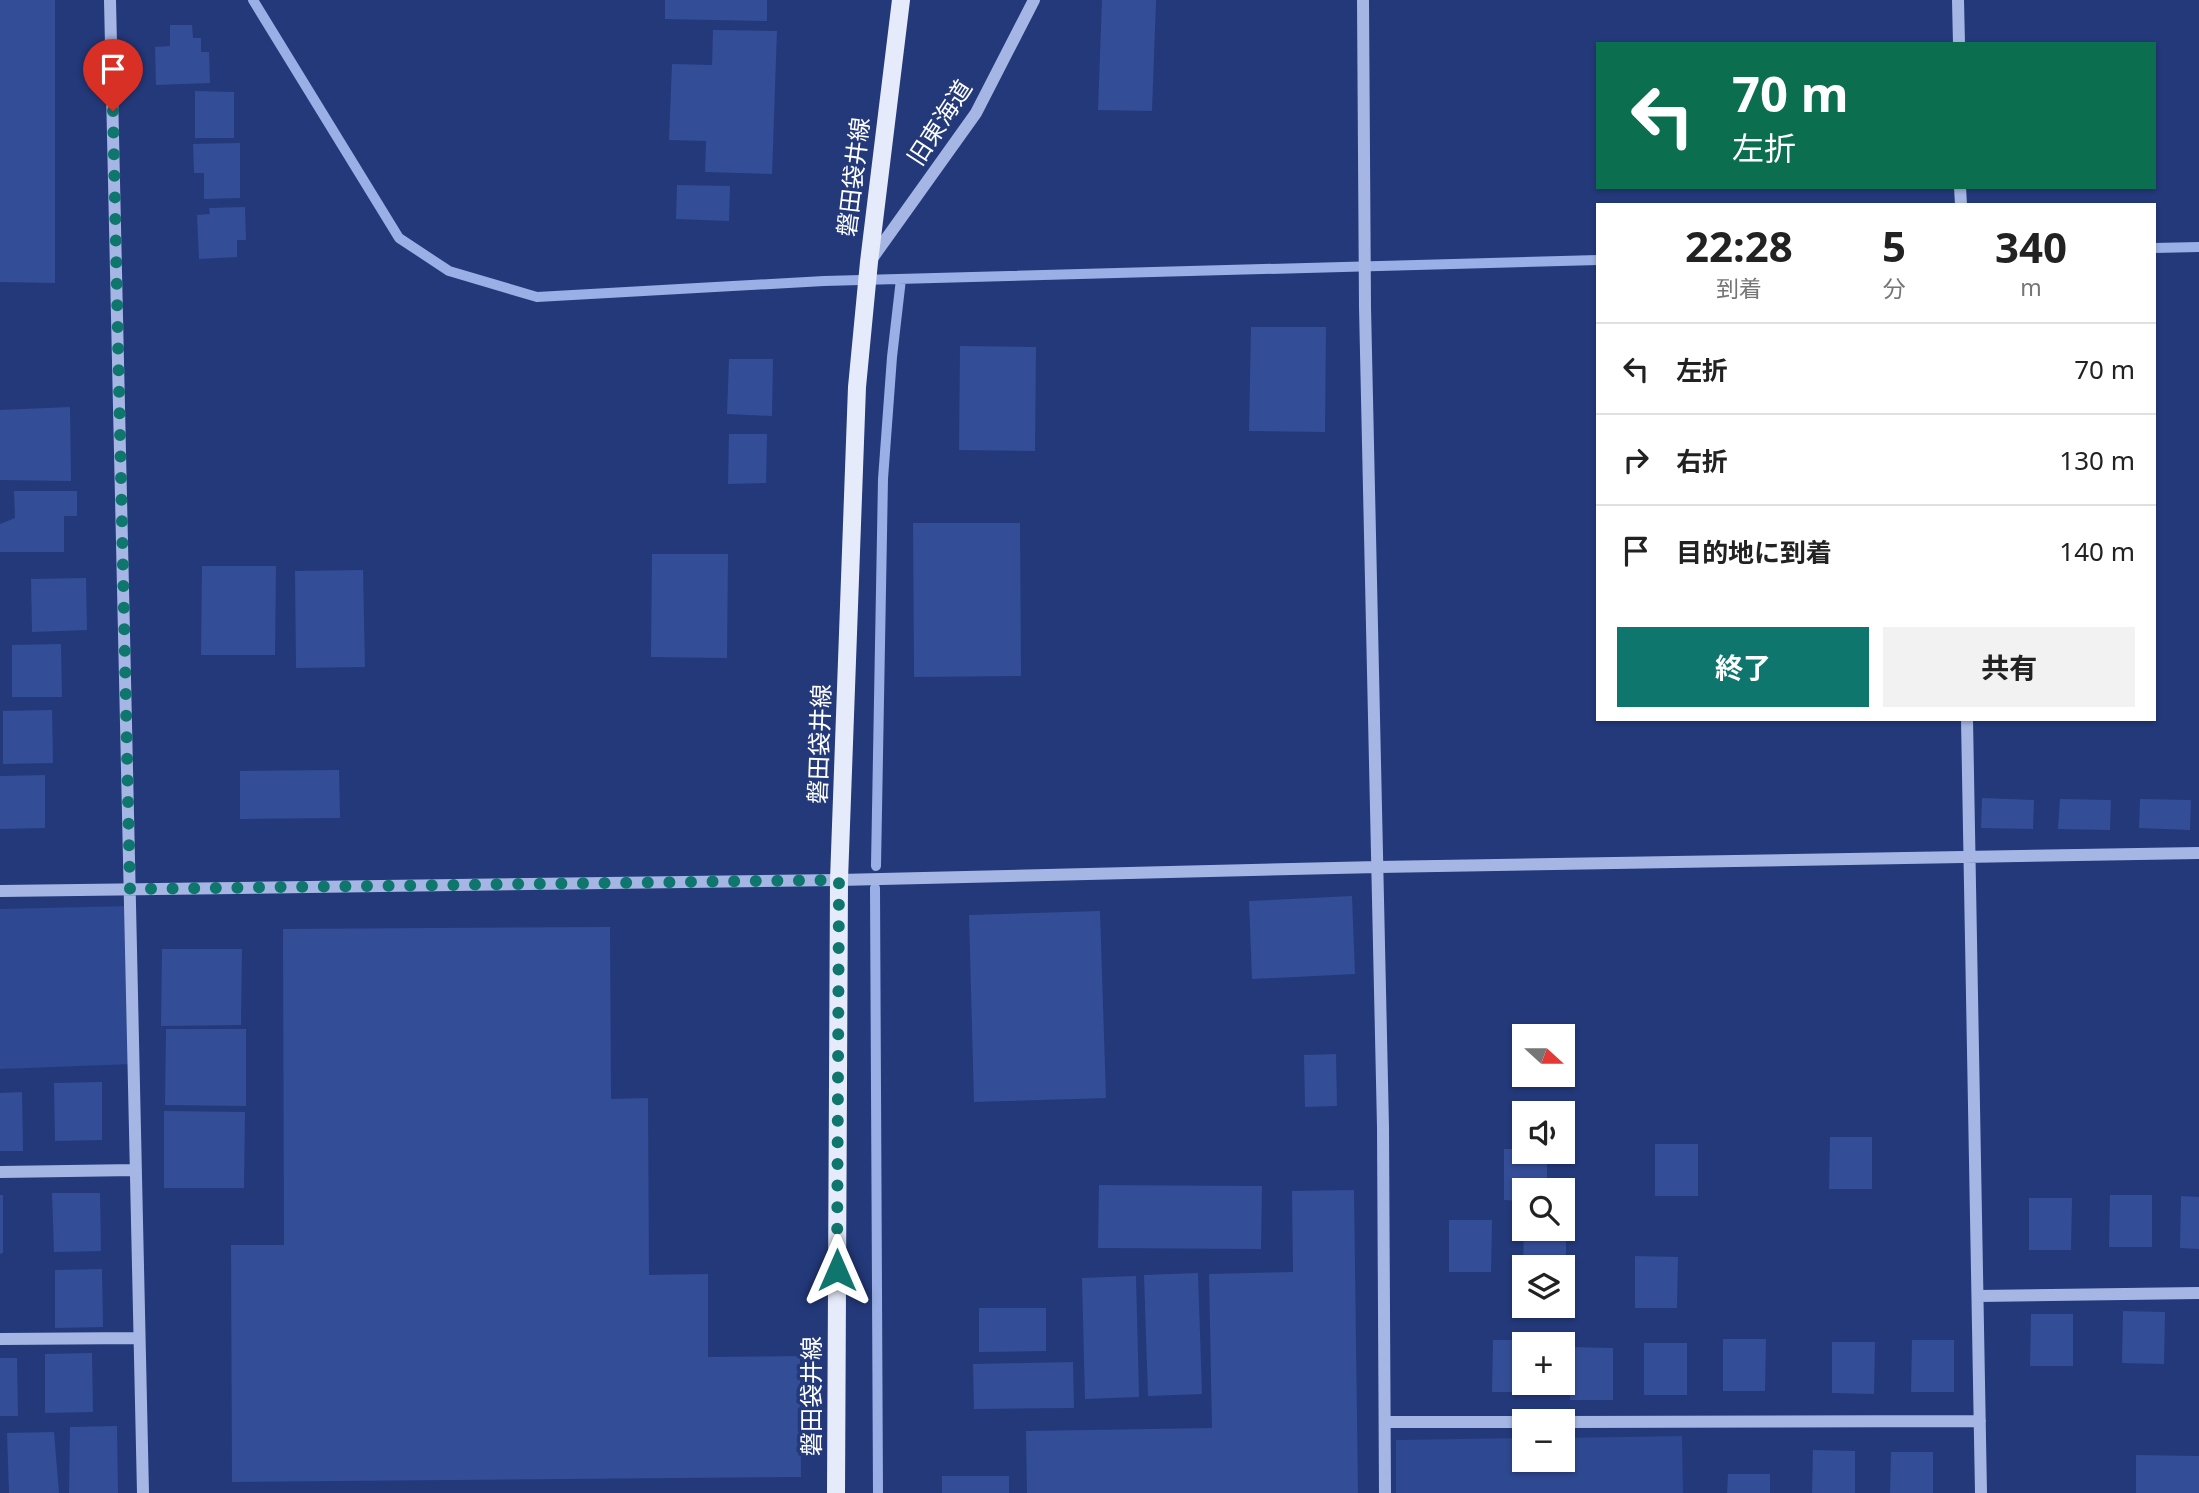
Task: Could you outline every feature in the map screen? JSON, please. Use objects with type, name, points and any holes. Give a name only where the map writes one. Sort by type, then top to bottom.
[{"type":"main road","name":"磐田袋井線","points":[[836,1493],[839,880],[857,387],[861,331],[901,0]]},
{"type":"street","points":[[110,0],[143,1493]]},
{"type":"street","name":"旧東海道","points":[[869,262],[976,113],[1034,0]]},
{"type":"street","points":[[1363,0],[1365,307],[1383,1113],[1385,1493]]},
{"type":"street","points":[[1958,0],[1959,42]]},
{"type":"street","points":[[1967,721],[1981,1493]]},
{"type":"street","points":[[0,891],[839,880],[1378,867],[2199,853]]},
{"type":"street","points":[[0,1172],[136,1170]]},
{"type":"street","points":[[1978,1296],[2199,1293]]},
{"type":"street","points":[[0,1339],[139,1338]]},
{"type":"street","points":[[1575,1422],[1980,1421]]},
{"type":"street","points":[[1385,1423],[1512,1422]]},
{"type":"shaded area","points":[[130,906],[133,1064],[0,1069],[0,909]]},
{"type":"shaded area","points":[[1682,1436],[1683,1493],[1396,1493],[1396,1440],[1512,1438],[1512,1472],[1575,1472],[1575,1438]]},
{"type":"building","points":[[0,0],[55,0],[55,283],[0,282]]},
{"type":"building","points":[[665,0],[767,0],[767,21],[665,19]]},
{"type":"building","points":[[1102,0],[1156,0],[1152,111],[1098,110]]},
{"type":"building","points":[[170,25],[192,25],[193,38],[201,38],[201,52],[209,52],[210,83],[156,85],[155,47],[170,46]]},
{"type":"building","points":[[713,30],[777,31],[772,174],[705,172],[706,141],[669,140],[672,64],[712,65]]},
{"type":"building","points":[[195,91],[234,92],[234,138],[195,138]]},
{"type":"building","points":[[240,143],[240,198],[204,199],[204,173],[194,173],[193,144]]},
{"type":"building","points":[[677,185],[730,186],[729,221],[676,219]]},
{"type":"building","points":[[245,207],[246,240],[237,240],[237,257],[199,259],[197,215],[210,214],[209,208]]},
{"type":"building","points":[[1251,327],[1326,327],[1325,432],[1249,431]]},
{"type":"building","points":[[960,346],[1036,347],[1035,451],[959,450]]},
{"type":"building","points":[[729,359],[773,359],[772,416],[727,414]]},
{"type":"building","points":[[70,407],[71,481],[0,480],[0,410]]},
{"type":"building","points":[[729,434],[767,434],[766,483],[728,484]]},
{"type":"building","points":[[14,491],[77,491],[77,516],[64,516],[64,552],[0,552],[0,524],[15,518]]},
{"type":"building","points":[[913,523],[1020,523],[1021,676],[914,677]]},
{"type":"building","points":[[652,554],[728,554],[727,658],[651,657]]},
{"type":"building","points":[[202,566],[276,566],[275,655],[201,655]]},
{"type":"building","points":[[363,570],[365,667],[296,668],[295,571]]},
{"type":"building","points":[[86,578],[87,630],[32,632],[31,579]]},
{"type":"building","points":[[61,644],[62,697],[12,697],[12,645]]},
{"type":"building","points":[[52,710],[53,763],[3,764],[3,711]]},
{"type":"building","points":[[339,770],[340,818],[240,819],[240,771]]},
{"type":"building","points":[[45,775],[45,828],[0,829],[0,776]]},
{"type":"building","points":[[1982,798],[2034,800],[2033,829],[1981,828]]},
{"type":"building","points":[[2060,799],[2111,800],[2110,830],[2058,829]]},
{"type":"building","points":[[2140,799],[2191,800],[2190,830],[2139,828]]},
{"type":"building","points":[[1352,896],[1355,974],[1252,979],[1249,901]]},
{"type":"building","points":[[1100,911],[1106,1098],[974,1102],[969,915]]},
{"type":"building","points":[[610,927],[611,1099],[648,1098],[649,1275],[708,1274],[708,1357],[800,1356],[801,1477],[232,1482],[231,1245],[284,1245],[283,929]]},
{"type":"building","points":[[162,949],[242,949],[241,1025],[161,1026]]},
{"type":"building","points":[[166,1029],[246,1029],[246,1106],[165,1105]]},
{"type":"building","points":[[1336,1054],[1337,1106],[1305,1107],[1304,1055]]},
{"type":"building","points":[[102,1082],[102,1140],[55,1141],[54,1083]]},
{"type":"building","points":[[22,1092],[23,1151],[0,1151],[0,1093]]},
{"type":"building","points":[[164,1111],[245,1112],[244,1188],[164,1188]]},
{"type":"building","points":[[1830,1137],[1872,1137],[1872,1189],[1829,1189]]},
{"type":"building","points":[[1655,1144],[1698,1144],[1698,1196],[1655,1196]]},
{"type":"building","points":[[1504,1149],[1512,1149],[1512,1164],[1547,1164],[1547,1178],[1512,1178],[1512,1200],[1504,1200]]},
{"type":"building","points":[[1099,1185],[1262,1186],[1261,1249],[1098,1248]]},
{"type":"building","points":[[1354,1190],[1358,1493],[1027,1493],[1026,1431],[1212,1428],[1209,1274],[1293,1272],[1292,1191]]},
{"type":"building","points":[[52,1193],[100,1193],[101,1251],[54,1252]]},
{"type":"building","points":[[0,1195],[3,1195],[3,1253],[0,1254]]},
{"type":"building","points":[[2110,1195],[2152,1195],[2152,1247],[2109,1247]]},
{"type":"building","points":[[2181,1196],[2199,1197],[2199,1249],[2180,1248]]},
{"type":"building","points":[[2029,1198],[2072,1198],[2071,1250],[2029,1250]]},
{"type":"building","points":[[1449,1220],[1492,1220],[1491,1272],[1449,1272]]},
{"type":"building","points":[[1524,1241],[1566,1241],[1566,1255],[1523,1255]]},
{"type":"building","points":[[1635,1256],[1678,1257],[1677,1308],[1635,1308]]},
{"type":"building","points":[[102,1269],[103,1327],[55,1328],[55,1270]]},
{"type":"building","points":[[1198,1273],[1202,1394],[1148,1396],[1144,1275]]},
{"type":"building","points":[[1136,1276],[1139,1397],[1085,1399],[1082,1278]]},
{"type":"building","points":[[979,1308],[1046,1308],[1046,1351],[979,1352]]},
{"type":"building","points":[[2123,1311],[2165,1312],[2164,1364],[2122,1363]]},
{"type":"building","points":[[2031,1314],[2073,1314],[2073,1366],[2030,1366]]},
{"type":"building","points":[[1723,1339],[1766,1339],[1765,1391],[1723,1391]]},
{"type":"building","points":[[1493,1340],[1512,1340],[1512,1392],[1492,1392]]},
{"type":"building","points":[[1912,1340],[1954,1340],[1954,1392],[1911,1392]]},
{"type":"building","points":[[1832,1342],[1875,1342],[1874,1394],[1832,1393]]},
{"type":"building","points":[[1644,1343],[1687,1343],[1687,1395],[1644,1395]]},
{"type":"building","points":[[1575,1347],[1613,1348],[1613,1400],[1570,1400],[1570,1395],[1575,1395]]},
{"type":"building","points":[[92,1353],[93,1412],[45,1413],[45,1354]]},
{"type":"building","points":[[0,1358],[17,1358],[18,1416],[0,1416]]},
{"type":"building","points":[[1073,1362],[1074,1408],[974,1409],[973,1364]]},
{"type":"building","points":[[117,1426],[118,1493],[69,1493],[70,1427]]},
{"type":"building","points":[[54,1432],[59,1493],[9,1493],[7,1433]]},
{"type":"building","points":[[1813,1450],[1855,1451],[1855,1493],[1812,1493]]},
{"type":"building","points":[[1891,1452],[1933,1452],[1933,1493],[1890,1493]]},
{"type":"building","points":[[2136,1455],[2199,1456],[2199,1493],[2136,1493]]},
{"type":"building","points":[[1728,1474],[1770,1474],[1770,1493],[1727,1493]]},
{"type":"building","points":[[942,1476],[1009,1476],[1009,1493],[942,1493]]},
{"type":"waterway","points":[[253,0],[399,238],[449,271],[537,297],[824,281],[1596,260]]},
{"type":"waterway","points":[[2156,248],[2199,247]]},
{"type":"waterway","points":[[876,866],[883,479],[901,279]]},
{"type":"waterway","points":[[875,888],[878,1493]]},
{"type":"route","points":[[113,111],[130,889],[839,880],[837,1270]]}]
